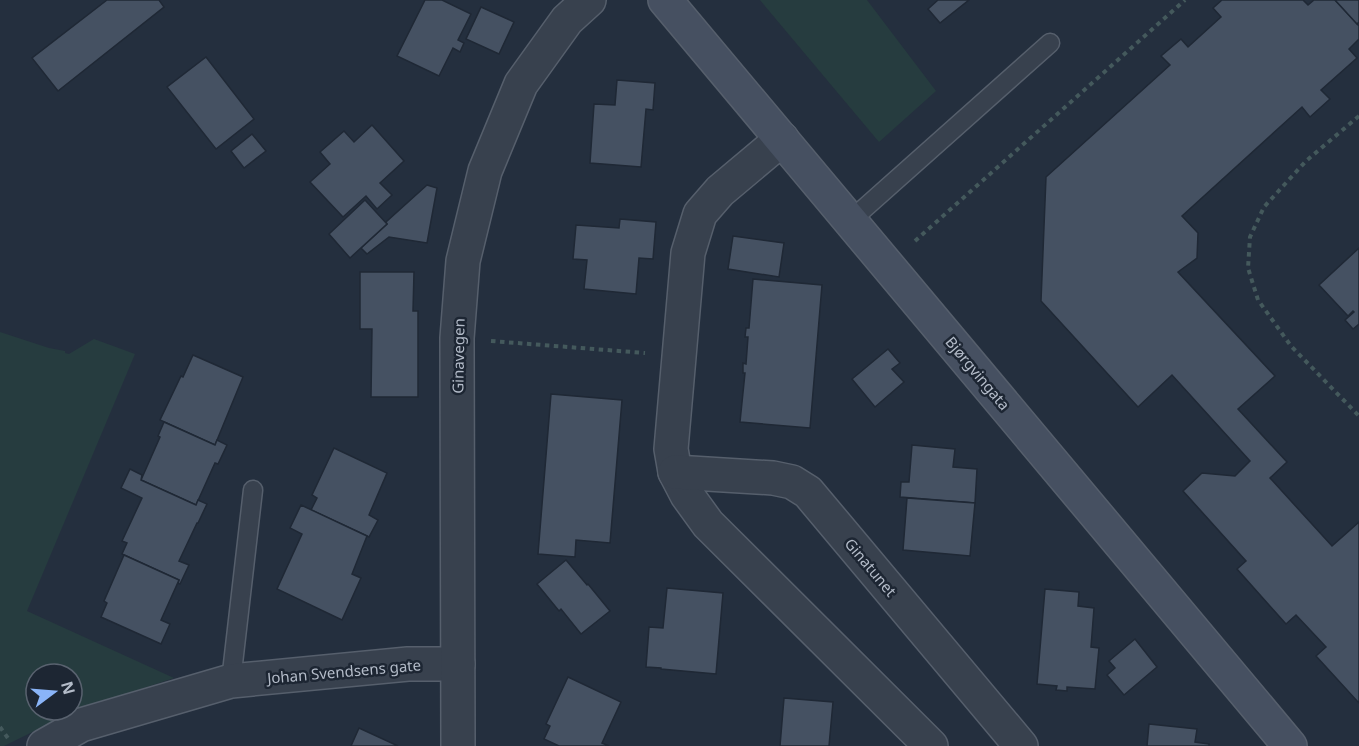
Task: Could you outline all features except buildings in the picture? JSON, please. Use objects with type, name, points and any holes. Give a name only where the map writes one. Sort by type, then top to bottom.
[{"type":"street","name":"Ginavegen","points":[[458,746],[457,338],[463,261],[485,171],[521,84],[567,20],[589,0]]},
{"type":"street","name":"Bjørgvingata","points":[[665,0],[1290,746]]},
{"type":"street","points":[[782,139],[720,191],[700,214],[688,253],[670,449],[675,472],[687,495],[708,524],[931,746]]},
{"type":"street","name":"Ginatunet","points":[[675,472],[773,478],[792,482],[808,492],[1021,746]]},
{"type":"street","name":"Johan Svendsens gate","points":[[44,746],[81,724],[231,681],[408,664],[458,664]]},
{"type":"lane","points":[[850,221],[1050,43]]},
{"type":"lane","points":[[231,681],[253,490]]},
{"type":"path","points":[[888,266],[1185,0]]},
{"type":"path","points":[[1359,116],[1306,161],[1264,207],[1250,237],[1248,268],[1258,300],[1291,346],[1359,416]]},
{"type":"path","points":[[457,338],[679,355]]},
{"type":"green space","points":[[760,0],[867,0],[936,91],[879,142]]},
{"type":"green space","points":[[0,332],[69,354],[94,339],[135,354],[27,611],[174,678],[84,708],[84,662],[24,662],[24,722],[53,722],[0,746]]}]
